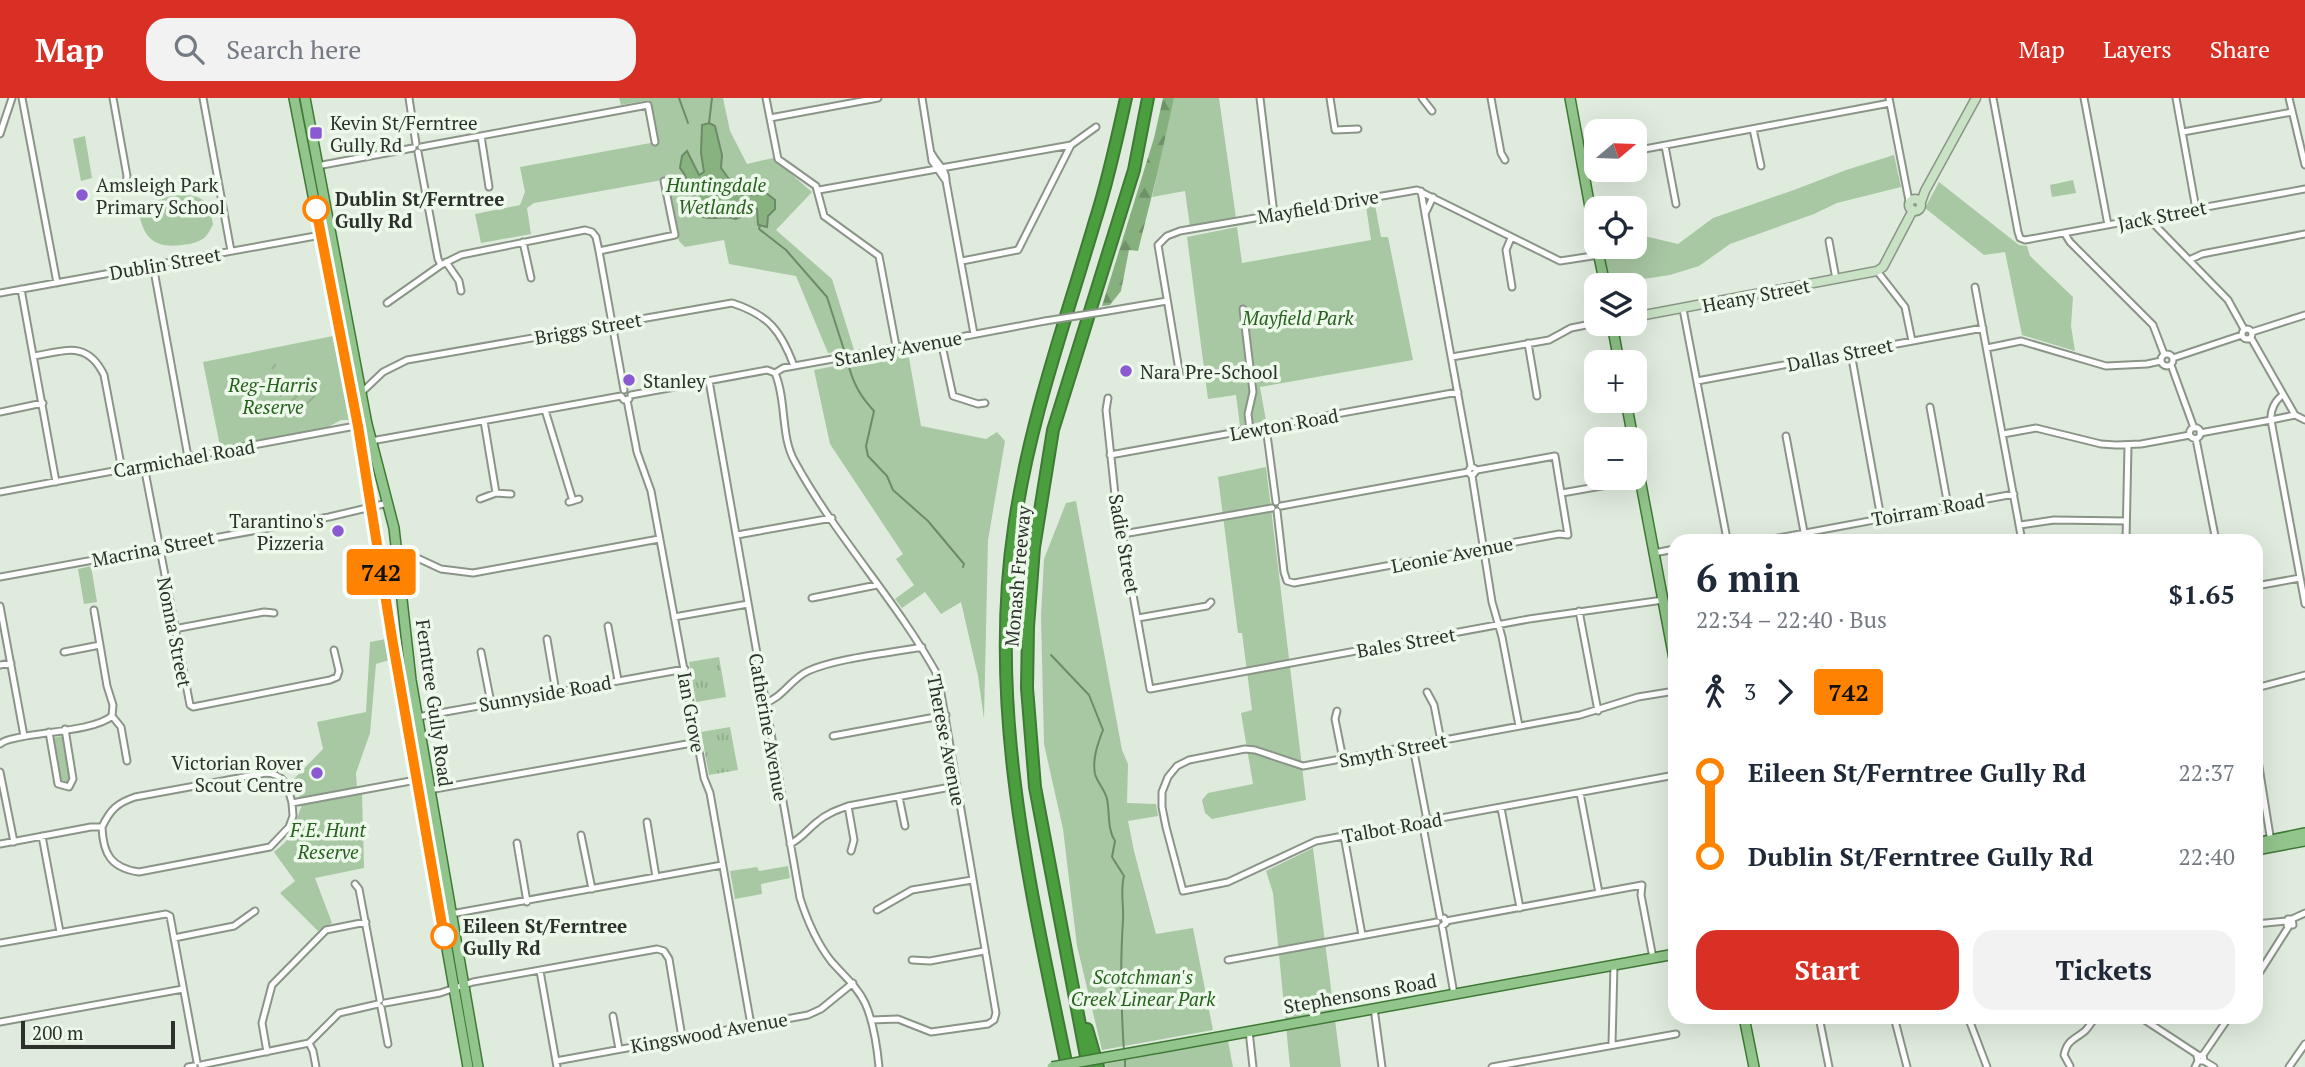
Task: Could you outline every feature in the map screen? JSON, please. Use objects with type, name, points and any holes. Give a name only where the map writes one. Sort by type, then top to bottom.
[{"type":"highway","name":"Monash Freeway","points":[[1068,1067],[1015,798],[1007,717],[1006,616],[1013,530],[1031,437],[1061,328],[1096,221],[1126,98]]},
{"type":"highway","name":"Monash Freeway","points":[[1088,1067],[1041,826],[1028,730],[1028,627],[1034,548],[1053,430],[1134,170],[1148,98]]},
{"type":"highway","points":[[1134,170],[1154,98]]},
{"type":"highway","points":[[1066,959],[1098,1067]]},
{"type":"highway","points":[[1048,970],[1059,1067]]},
{"type":"main road","name":"Ferntree Gully Road","points":[[294,98],[361,392],[360,443],[416,780],[468,1067]]},
{"type":"main road","name":"Ferntree Gully Road","points":[[305,98],[326,234],[362,425],[371,441],[398,549],[416,716],[478,1067]]},
{"type":"main road","points":[[1570,98],[1588,196]]},
{"type":"main road","points":[[1643,490],[1668,626]]},
{"type":"main road","points":[[2263,847],[2305,833]]},
{"type":"main road","points":[[2263,843],[2305,841]]},
{"type":"main road","name":"Stephensons Road","points":[[1052,1067],[1668,955]]},
{"type":"main road","points":[[1745,1024],[1754,1067]]},
{"type":"street","points":[[0,134],[12,98]]},
{"type":"street","points":[[22,98],[57,282]]},
{"type":"street","points":[[113,98],[127,176],[125,190]]},
{"type":"street","points":[[203,98],[231,251]]},
{"type":"street","points":[[409,98],[438,259],[459,281],[461,291]]},
{"type":"street","points":[[766,98],[778,159],[819,190],[824,216],[879,256],[896,346]]},
{"type":"street","points":[[770,117],[839,102],[878,98]]},
{"type":"street","points":[[923,98],[933,154],[939,168],[945,172],[974,334]]},
{"type":"street","points":[[1260,98],[1274,214]]},
{"type":"street","points":[[1330,98],[1335,130],[1358,129]]},
{"type":"street","points":[[1422,98],[1432,111]]},
{"type":"street","points":[[1491,98],[1501,153],[1505,160]]},
{"type":"street","points":[[1912,341],[1905,307],[1877,271],[1883,267],[1915,203],[1925,191],[1976,98]]},
{"type":"street","points":[[2084,98],[2108,225]]},
{"type":"street","points":[[2176,98],[2196,209]]},
{"type":"street","points":[[2289,98],[2305,165]]},
{"type":"street","name":"Jack Street","points":[[1993,99],[2020,238],[2031,240],[2305,188]]},
{"type":"street","points":[[1647,149],[1890,100],[1905,189],[1915,203]]},
{"type":"street","points":[[317,166],[648,105],[655,142]]},
{"type":"street","points":[[2183,132],[2292,112]]},
{"type":"street","points":[[819,190],[1071,145],[1096,127]]},
{"type":"street","points":[[1753,129],[1761,166]]},
{"type":"street","points":[[481,136],[489,187]]},
{"type":"street","points":[[962,261],[1018,250],[1071,145]]},
{"type":"street","points":[[1665,146],[1676,204]]},
{"type":"street","points":[[599,251],[674,235],[664,181]]},
{"type":"street","name":"Mayfield Drive","points":[[1180,376],[1157,245],[1167,236],[1180,231],[1274,214],[1410,190],[1421,191]]},
{"type":"street","points":[[1421,191],[1511,239],[1560,261],[1584,255]]},
{"type":"street","points":[[1421,191],[1472,471],[1491,593],[1519,726]]},
{"type":"street","points":[[1425,214],[1433,197]]},
{"type":"street","points":[[2148,218],[2228,300],[2243,332]]},
{"type":"street","name":"Ian Grove","points":[[523,242],[585,230],[596,237],[637,452],[651,491],[751,1025]]},
{"type":"street","name":"Dublin Street","points":[[0,293],[326,234]]},
{"type":"street","points":[[2065,234],[2153,325],[2164,354],[2161,361]]},
{"type":"street","points":[[2189,260],[2202,254],[2305,234]]},
{"type":"street","points":[[1511,239],[1506,250],[1512,287]]},
{"type":"street","points":[[1829,241],[1836,279]]},
{"type":"street","points":[[387,303],[444,264],[472,251],[523,242],[531,278]]},
{"type":"street","points":[[153,265],[188,457]]},
{"type":"street","name":"Heany Street","points":[[1647,315],[1877,271]]},
{"type":"street","points":[[1975,287],[2021,534]]},
{"type":"street","points":[[21,289],[56,482]]},
{"type":"street","name":"Stanley Avenue","points":[[360,443],[767,370],[775,373],[783,368],[896,346],[907,347],[1167,301]]},
{"type":"street","name":"Briggs Street","points":[[361,392],[383,372],[407,360],[732,303],[752,310],[772,324],[785,342],[794,366]]},
{"type":"street","points":[[1243,309],[1254,392],[1248,414],[1250,430]]},
{"type":"street","points":[[1683,309],[1726,534]]},
{"type":"street","points":[[2173,358],[2243,332],[2251,335],[2305,316]]},
{"type":"street","points":[[1452,357],[1549,340],[1571,328],[1584,325]]},
{"type":"street","name":"Dallas Street","points":[[1698,381],[1983,328]]},
{"type":"street","points":[[2251,335],[2295,415],[2305,420]]},
{"type":"street","points":[[941,341],[953,396],[978,404],[985,403]]},
{"type":"street","points":[[1987,348],[2021,341],[2106,366],[2161,361]]},
{"type":"street","points":[[1528,344],[1537,396]]},
{"type":"street","points":[[34,356],[73,349],[85,352],[99,365],[104,375],[122,470]]},
{"type":"street","points":[[1851,352],[1881,518]]},
{"type":"street","points":[[2164,354],[2173,358]]},
{"type":"street","points":[[2173,358],[2171,365],[2194,428],[2198,429],[2215,534]]},
{"type":"street","points":[[2161,361],[2171,365]]},
{"type":"street","name":"Therese Avenue","points":[[775,373],[791,453],[877,585],[922,647],[938,676],[996,1013],[994,1020],[988,1024],[931,1032],[898,1019],[871,1020]]},
{"type":"street","name":"Catherine Avenue","points":[[709,381],[800,898],[807,920],[830,960],[853,983],[864,1003],[871,1020],[881,1067]]},
{"type":"street","name":"Lewton Road","points":[[1110,455],[1458,392]]},
{"type":"street","points":[[2283,395],[2277,400],[2271,420],[2305,604]]},
{"type":"street","name":"Sadie Street","points":[[1108,398],[1106,410],[1110,455],[1150,689]]},
{"type":"street","points":[[0,412],[43,404]]},
{"type":"street","points":[[1930,407],[1948,506]]},
{"type":"street","points":[[545,410],[574,501]]},
{"type":"street","points":[[2003,434],[2036,428],[2101,444],[2129,445],[2198,436],[2295,415]]},
{"type":"street","points":[[484,421],[496,493]]},
{"type":"street","name":"Carmichael Road","points":[[0,492],[362,425]]},
{"type":"street","points":[[1266,427],[1277,507]]},
{"type":"street","points":[[2190,435],[2194,428]]},
{"type":"street","points":[[1786,436],[1804,533]]},
{"type":"street","points":[[2126,534],[2129,445]]},
{"type":"street","points":[[1122,534],[1555,456],[1562,494],[1585,490]]},
{"type":"street","name":"Nonna Street","points":[[144,466],[188,700],[193,707],[330,680],[337,677],[339,671],[334,650]]},
{"type":"street","points":[[480,499],[496,493],[511,494]]},
{"type":"street","name":"Leonie Avenue","points":[[1277,507],[1284,572],[1287,581],[1294,583],[1559,534],[1568,535],[1562,494]]},
{"type":"street","name":"Toirram Road","points":[[1799,534],[2014,494]]},
{"type":"street","name":"Macrina Street","points":[[0,577],[388,503]]},
{"type":"street","points":[[737,535],[832,518]]},
{"type":"street","points":[[2020,525],[2054,520],[2126,521]]},
{"type":"street","points":[[398,549],[441,569],[473,573],[659,539]]},
{"type":"street","points":[[2295,551],[2305,549]]},
{"type":"street","points":[[1654,553],[1668,550]]},
{"type":"street","points":[[2263,585],[2300,578]]},
{"type":"street","points":[[811,598],[877,585]]},
{"type":"street","name":"Bales Street","points":[[1150,689],[1498,625],[1663,600]]},
{"type":"street","points":[[1138,618],[1207,606],[1212,602]]},
{"type":"street","points":[[674,617],[748,604]]},
{"type":"street","points":[[0,606],[24,736]]},
{"type":"street","points":[[0,744],[24,736],[105,722],[112,716],[113,705],[107,686],[94,610]]},
{"type":"street","points":[[1579,611],[1598,711]]},
{"type":"street","points":[[174,629],[264,612],[274,613]]},
{"type":"street","points":[[608,626],[618,680]]},
{"type":"street","points":[[547,639],[556,692]]},
{"type":"street","points":[[64,652],[100,645]]},
{"type":"street","points":[[765,703],[774,701],[790,683],[812,669],[922,647]]},
{"type":"street","points":[[481,652],[491,703]]},
{"type":"street","points":[[0,665],[11,663]]},
{"type":"street","name":"Sunnyside Road","points":[[406,719],[685,669]]},
{"type":"street","points":[[2263,686],[2305,675]]},
{"type":"street","points":[[1427,692],[1434,705],[1441,741]]},
{"type":"street","name":"Smyth Street","points":[[1166,827],[1162,807],[1164,784],[1177,766],[1189,760],[1245,749],[1303,766],[1598,711],[1638,697],[1668,692]]},
{"type":"street","points":[[1337,711],[1335,719],[1342,760]]},
{"type":"street","points":[[833,736],[946,715]]},
{"type":"street","points":[[112,716],[121,727],[127,761]]},
{"type":"street","points":[[49,732],[58,784],[69,787],[73,779],[65,729]]},
{"type":"street","points":[[429,790],[698,742]]},
{"type":"street","points":[[1413,747],[1454,994]]},
{"type":"street","points":[[0,772],[14,842]]},
{"type":"street","points":[[266,773],[281,778],[288,785],[292,803],[293,816],[289,827],[270,847],[139,872],[120,867],[112,860],[103,844],[102,827],[109,813],[118,803],[127,800],[266,773]]},
{"type":"street","name":"Talbot Road","points":[[1166,827],[1183,891],[1228,882],[1309,843],[1668,776]]},
{"type":"street","points":[[292,803],[416,780]]},
{"type":"street","points":[[790,845],[820,819],[848,806],[956,786]]},
{"type":"street","points":[[2263,790],[2272,843]]},
{"type":"street","points":[[1580,793],[1599,893]]},
{"type":"street","points":[[899,797],[905,826]]},
{"type":"street","points":[[848,806],[854,840],[851,852]]},
{"type":"street","points":[[1501,807],[1520,908]]},
{"type":"street","points":[[648,822],[656,877]]},
{"type":"street","points":[[0,844],[102,827]]},
{"type":"street","points":[[581,835],[592,889]]},
{"type":"street","points":[[42,836],[60,932]]},
{"type":"street","points":[[1343,836],[1362,935]]},
{"type":"street","points":[[517,843],[527,902]]},
{"type":"street","points":[[451,914],[722,865]]},
{"type":"street","points":[[877,909],[912,890],[972,880]]},
{"type":"street","points":[[355,884],[359,889],[366,922],[388,1044]]},
{"type":"street","points":[[1228,960],[1642,885],[1641,895],[1653,958]]},
{"type":"street","points":[[174,938],[234,926],[255,911]]},
{"type":"street","points":[[0,943],[161,913],[170,916],[196,1066],[309,1043],[339,1013],[464,985],[657,949],[664,951],[669,959],[682,1037]]},
{"type":"street","points":[[2263,924],[2289,922],[2305,913]]},
{"type":"street","points":[[267,1052],[262,1023],[272,985],[326,930],[366,922]]},
{"type":"street","points":[[2263,966],[2289,922]]},
{"type":"street","points":[[912,960],[930,961],[984,951]]},
{"type":"street","points":[[1612,1045],[1614,965]]},
{"type":"street","points":[[540,971],[556,1064]]},
{"type":"street","name":"Kingswood Avenue","points":[[556,1064],[619,1049],[808,1015],[821,1009],[853,983]]},
{"type":"street","points":[[0,1023],[183,989]]},
{"type":"street","points":[[1374,1008],[1382,1067]]},
{"type":"street","points":[[613,1016],[619,1049]]},
{"type":"street","points":[[1820,1024],[1829,1067]]},
{"type":"street","points":[[1896,1024],[1907,1067]]},
{"type":"street","points":[[1971,1024],[1987,1067]]},
{"type":"street","points":[[2070,1066],[2064,1055],[2065,1047],[2068,1041],[2091,1024]]},
{"type":"street","points":[[2150,1024],[2214,1067]]},
{"type":"street","points":[[2200,1060],[2224,1024]]},
{"type":"street","points":[[1249,1031],[1254,1067]]},
{"type":"street","points":[[1492,1067],[1676,1034]]},
{"type":"street","points":[[309,1043],[316,1067]]},
{"type":"street","points":[[2289,1067],[2305,1044]]},
{"type":"green space","name":"Huntingdale Wetlands","points":[[619,98],[723,98],[730,131],[747,164],[773,158],[812,192],[776,230],[832,279],[854,350],[828,353],[796,276],[729,264],[724,240],[685,247],[679,241],[668,179],[534,203],[527,208],[531,234],[481,243],[475,214],[520,205],[525,192],[520,167],[656,142],[649,100],[621,105]]},
{"type":"green space","points":[[1163,98],[1174,98],[1138,251],[1129,250],[1121,291],[1110,305],[1102,306],[1154,138]]},
{"type":"green space","points":[[1174,98],[1219,98],[1236,218],[1190,227],[1185,191],[1152,197]]},
{"type":"green space","points":[[85,136],[92,178],[81,181],[73,139]]},
{"type":"green space","points":[[1894,155],[1901,187],[1837,203],[1730,244],[1699,266],[1670,275],[1647,278],[1647,273],[1608,273],[1605,259],[1647,259],[1647,237],[1678,244],[1713,218]]},
{"type":"green space","points":[[2073,180],[2076,193],[2052,197],[2050,185]]},
{"type":"green space","points":[[1939,182],[2019,245],[2027,246],[2030,256],[2073,297],[2071,326],[2075,351],[2022,335],[2005,252],[1984,255],[1925,208]]},
{"type":"green space","points":[[182,194],[205,202],[213,224],[204,238],[191,244],[174,246],[155,242],[146,233],[140,218],[152,203]]},
{"type":"green space","name":"Mayfield Park","points":[[1375,205],[1381,237],[1388,237],[1413,360],[1260,387],[1266,421],[1240,426],[1236,395],[1208,399],[1187,237],[1237,227],[1242,263],[1371,240],[1366,206]]},
{"type":"green space","name":"Reg-Harris Reserve","points":[[333,336],[350,420],[341,420],[315,434],[221,451],[203,362]]},
{"type":"green space","points":[[908,352],[921,426],[986,439],[997,432],[1005,441],[988,540],[984,719],[978,676],[961,602],[941,614],[925,592],[902,608],[895,599],[914,585],[896,559],[903,554],[830,444],[814,370]]},
{"type":"green space","points":[[274,363],[283,383],[309,396],[319,395],[321,402],[285,414],[285,418],[277,420],[272,415],[272,409],[280,405],[280,388],[271,367]]},
{"type":"green space","points":[[1266,467],[1306,800],[1212,819],[1205,813],[1202,800],[1208,793],[1253,784],[1241,713],[1252,710],[1242,633],[1238,633],[1218,477]]},
{"type":"green space","name":"Scotchman's Creek Linear Park","points":[[1076,501],[1122,750],[1128,764],[1127,803],[1156,804],[1158,816],[1128,821],[1134,851],[1156,934],[1193,928],[1213,1030],[1102,1050],[1077,946],[1063,829],[1044,744],[1041,616],[1044,559],[1066,503]]},
{"type":"green space","points":[[91,566],[97,602],[84,604],[78,569]]},
{"type":"green space","name":"F.E. Hunt Reserve","points":[[386,639],[389,660],[376,664],[370,733],[356,773],[357,788],[301,799],[291,782],[323,749],[317,722],[366,712],[370,642]]},
{"type":"green space","points":[[719,657],[726,697],[696,702],[689,662]]},
{"type":"green space","points":[[730,727],[738,770],[709,775],[701,732]]},
{"type":"green space","points":[[62,736],[71,777],[68,785],[60,782],[53,738]]},
{"type":"green space","name":"F.E. Hunt Reserve","points":[[362,793],[364,868],[315,878],[332,923],[318,931],[280,893],[295,881],[274,852],[293,831],[302,805]]},
{"type":"green space","points":[[1313,848],[1341,1067],[1290,1067],[1273,893],[1266,871]]},
{"type":"green space","points":[[788,866],[790,878],[761,884],[762,894],[735,899],[730,871],[757,867],[759,871]]},
{"type":"green space","points":[[1228,1041],[1233,1067],[1106,1067],[1105,1064]]},
{"type":"shaded area","points":[[709,123],[715,126],[722,155],[721,168],[731,182],[715,186],[716,195],[756,195],[765,192],[775,200],[775,209],[768,216],[767,227],[758,225],[757,209],[736,219],[703,217],[699,211],[680,168],[682,156],[687,151],[699,175],[704,172],[701,153],[702,125]]},
{"type":"waterway","points":[[679,98],[688,123]]},
{"type":"waterway","points":[[709,123],[712,98]]},
{"type":"waterway","points":[[760,225],[759,229],[786,250],[827,297],[844,350]]},
{"type":"waterway","points":[[849,367],[858,390],[874,411],[866,446],[868,456],[887,476],[893,490],[928,521],[964,564],[963,567]]},
{"type":"waterway","points":[[1051,655],[1089,695],[1103,730],[1097,746],[1094,768],[1107,799],[1110,826],[1115,841],[1112,857],[1124,876],[1121,969],[1124,1052]]},
{"type":"waterway","points":[[1125,1058],[1125,1067]]},
{"type":"bus line","name":"742","points":[[316,209],[358,426],[444,936]]},
{"type":"place","name":"Kevin St/Ferntree Gully Rd","points":[[316,133]]},
{"type":"place","name":"Amsleigh Park Primary School","points":[[82,195]]},
{"type":"place","name":"Dublin St/Ferntree Gully Rd","points":[[316,209]]},
{"type":"place","name":"Nara Pre-School","points":[[1126,371]]},
{"type":"place","name":"Stanley","points":[[629,380]]},
{"type":"place","name":"Tarantino's Pizzeria","points":[[338,531]]},
{"type":"place","name":"Victorian Rover Scout Centre","points":[[317,773]]},
{"type":"place","name":"Eileen St/Ferntree Gully Rd","points":[[444,936]]}]
